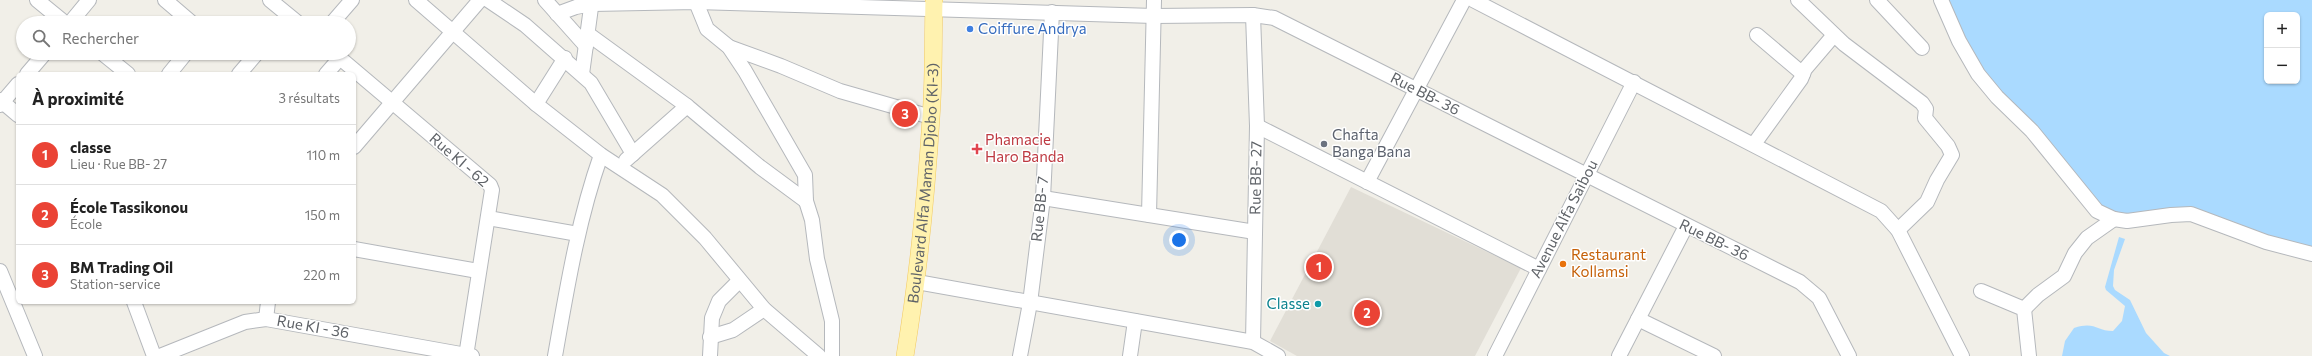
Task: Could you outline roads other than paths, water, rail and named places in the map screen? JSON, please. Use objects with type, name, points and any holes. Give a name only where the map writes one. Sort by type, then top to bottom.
[{"type":"main road","name":"Boulevard Alfa Maman Djobo (KI-3)","points":[[905,356],[917,282],[931,117],[934,5]]},
{"type":"street","points":[[37,0],[56,16]]},
{"type":"street","points":[[76,16],[89,0]]},
{"type":"street","points":[[165,0],[184,16]]},
{"type":"street","points":[[270,0],[285,16]]},
{"type":"street","points":[[338,16],[352,0]]},
{"type":"street","points":[[416,0],[536,104],[601,155],[662,195],[704,238],[764,309],[819,356]]},
{"type":"street","points":[[356,145],[480,0]]},
{"type":"street","points":[[488,0],[525,25],[582,74],[593,86],[633,154]]},
{"type":"street","points":[[545,0],[557,14],[587,40],[687,106],[760,167],[806,201]]},
{"type":"street","points":[[1149,215],[1154,0]]},
{"type":"street","points":[[1368,182],[1464,0]]},
{"type":"street","points":[[1473,0],[1871,204],[1881,211],[1898,230],[1962,356]]},
{"type":"street","points":[[1798,0],[1834,35],[1922,103],[1926,109],[1925,118],[1948,146],[1952,155],[1927,202],[1898,230]]},
{"type":"street","points":[[1877,0],[1922,48]]},
{"type":"street","points":[[1941,0],[1959,41],[1978,74],[1997,97],[2032,131],[2097,211],[2114,219],[2127,222],[2171,215],[2191,214],[2266,242],[2312,254]]},
{"type":"street","points":[[582,74],[592,2]]},
{"type":"street","name":"Rue BB- 36","points":[[557,14],[592,2],[696,2],[934,5],[1154,16],[1253,15],[1274,18],[1285,22],[1416,90],[1810,288],[1819,298],[1849,356]]},
{"type":"street","points":[[696,2],[707,29],[728,47],[805,175],[806,201],[812,220],[817,259],[832,321],[832,356]]},
{"type":"street","name":"Rue BB- 7","points":[[1020,356],[1030,303],[1043,198],[1052,12]]},
{"type":"street","name":"Rue BB- 27","points":[[1253,15],[1256,126],[1253,342]]},
{"type":"street","points":[[1757,35],[1803,74]]},
{"type":"street","points":[[1754,144],[1803,74],[1805,68],[1834,35]]},
{"type":"street","points":[[728,47],[781,66],[840,91],[931,117]]},
{"type":"street","points":[[536,104],[565,58]]},
{"type":"street","points":[[29,72],[39,60]]},
{"type":"street","points":[[111,60],[126,72]]},
{"type":"street","points":[[171,72],[180,60]]},
{"type":"street","points":[[241,72],[250,60]]},
{"type":"street","points":[[327,72],[335,60]]},
{"type":"street","name":"Rue KI - 62","points":[[342,60],[490,186],[493,193],[478,271],[468,356]]},
{"type":"street","name":"Avenue Alfa Saibou","points":[[1495,356],[1634,82]]},
{"type":"street","points":[[16,86],[1,102],[16,113]]},
{"type":"street","points":[[617,166],[633,154],[687,106]]},
{"type":"street","points":[[1256,126],[1539,269]]},
{"type":"street","points":[[555,356],[578,234],[588,194],[601,155]]},
{"type":"street","points":[[1043,198],[1255,232]]},
{"type":"street","points":[[488,218],[578,234]]},
{"type":"street","points":[[2024,309],[2038,295],[2064,276],[2075,253],[2087,238],[2114,219]]},
{"type":"street","points":[[1619,356],[1686,226]]},
{"type":"street","points":[[356,249],[478,271]]},
{"type":"street","points":[[0,271],[35,356]]},
{"type":"street","points":[[710,356],[712,318],[719,301],[739,281]]},
{"type":"street","points":[[917,282],[1253,342],[1278,356]]},
{"type":"street","points":[[1981,291],[2024,309]]},
{"type":"street","points":[[135,304],[154,356]]},
{"type":"street","points":[[266,319],[268,304]]},
{"type":"street","points":[[710,337],[732,330],[764,309]]},
{"type":"street","points":[[2024,309],[2030,356]]},
{"type":"street","name":"Rue KI - 36","points":[[160,356],[245,322],[266,319],[468,356]]},
{"type":"street","points":[[1638,320],[1714,356]]},
{"type":"street","points":[[1130,356],[1136,321]]},
{"type":"water","points":[[1949,0],[2312,0],[2312,249],[2292,245],[2193,208],[2177,208],[2137,215],[2108,213],[2010,107],[1974,59]]},
{"type":"water","points":[[2119,237],[2125,239],[2114,270],[2113,286],[2115,290],[2130,300],[2146,333],[2164,353],[2170,356],[2062,356],[2065,341],[2074,328],[2091,326],[2107,331],[2113,331],[2122,321],[2125,306],[2106,290],[2105,287]]},
{"type":"place","name":"Coiffure Andrya","points":[[970,29]]},
{"type":"place","name":"BM Trading Oil","points":[[905,114]]},
{"type":"place","name":"Chafta Banga Bana","points":[[1324,144]]},
{"type":"place","name":"Phamacie Haro Banda","points":[[977,149]]},
{"type":"place","name":"Restaurant Kollamsi","points":[[1563,264]]},
{"type":"place","name":"classe","points":[[1319,267]]},
{"type":"place","name":"Classe","points":[[1318,304]]},
{"type":"place","name":"École Tassikonou","points":[[1367,313]]}]
